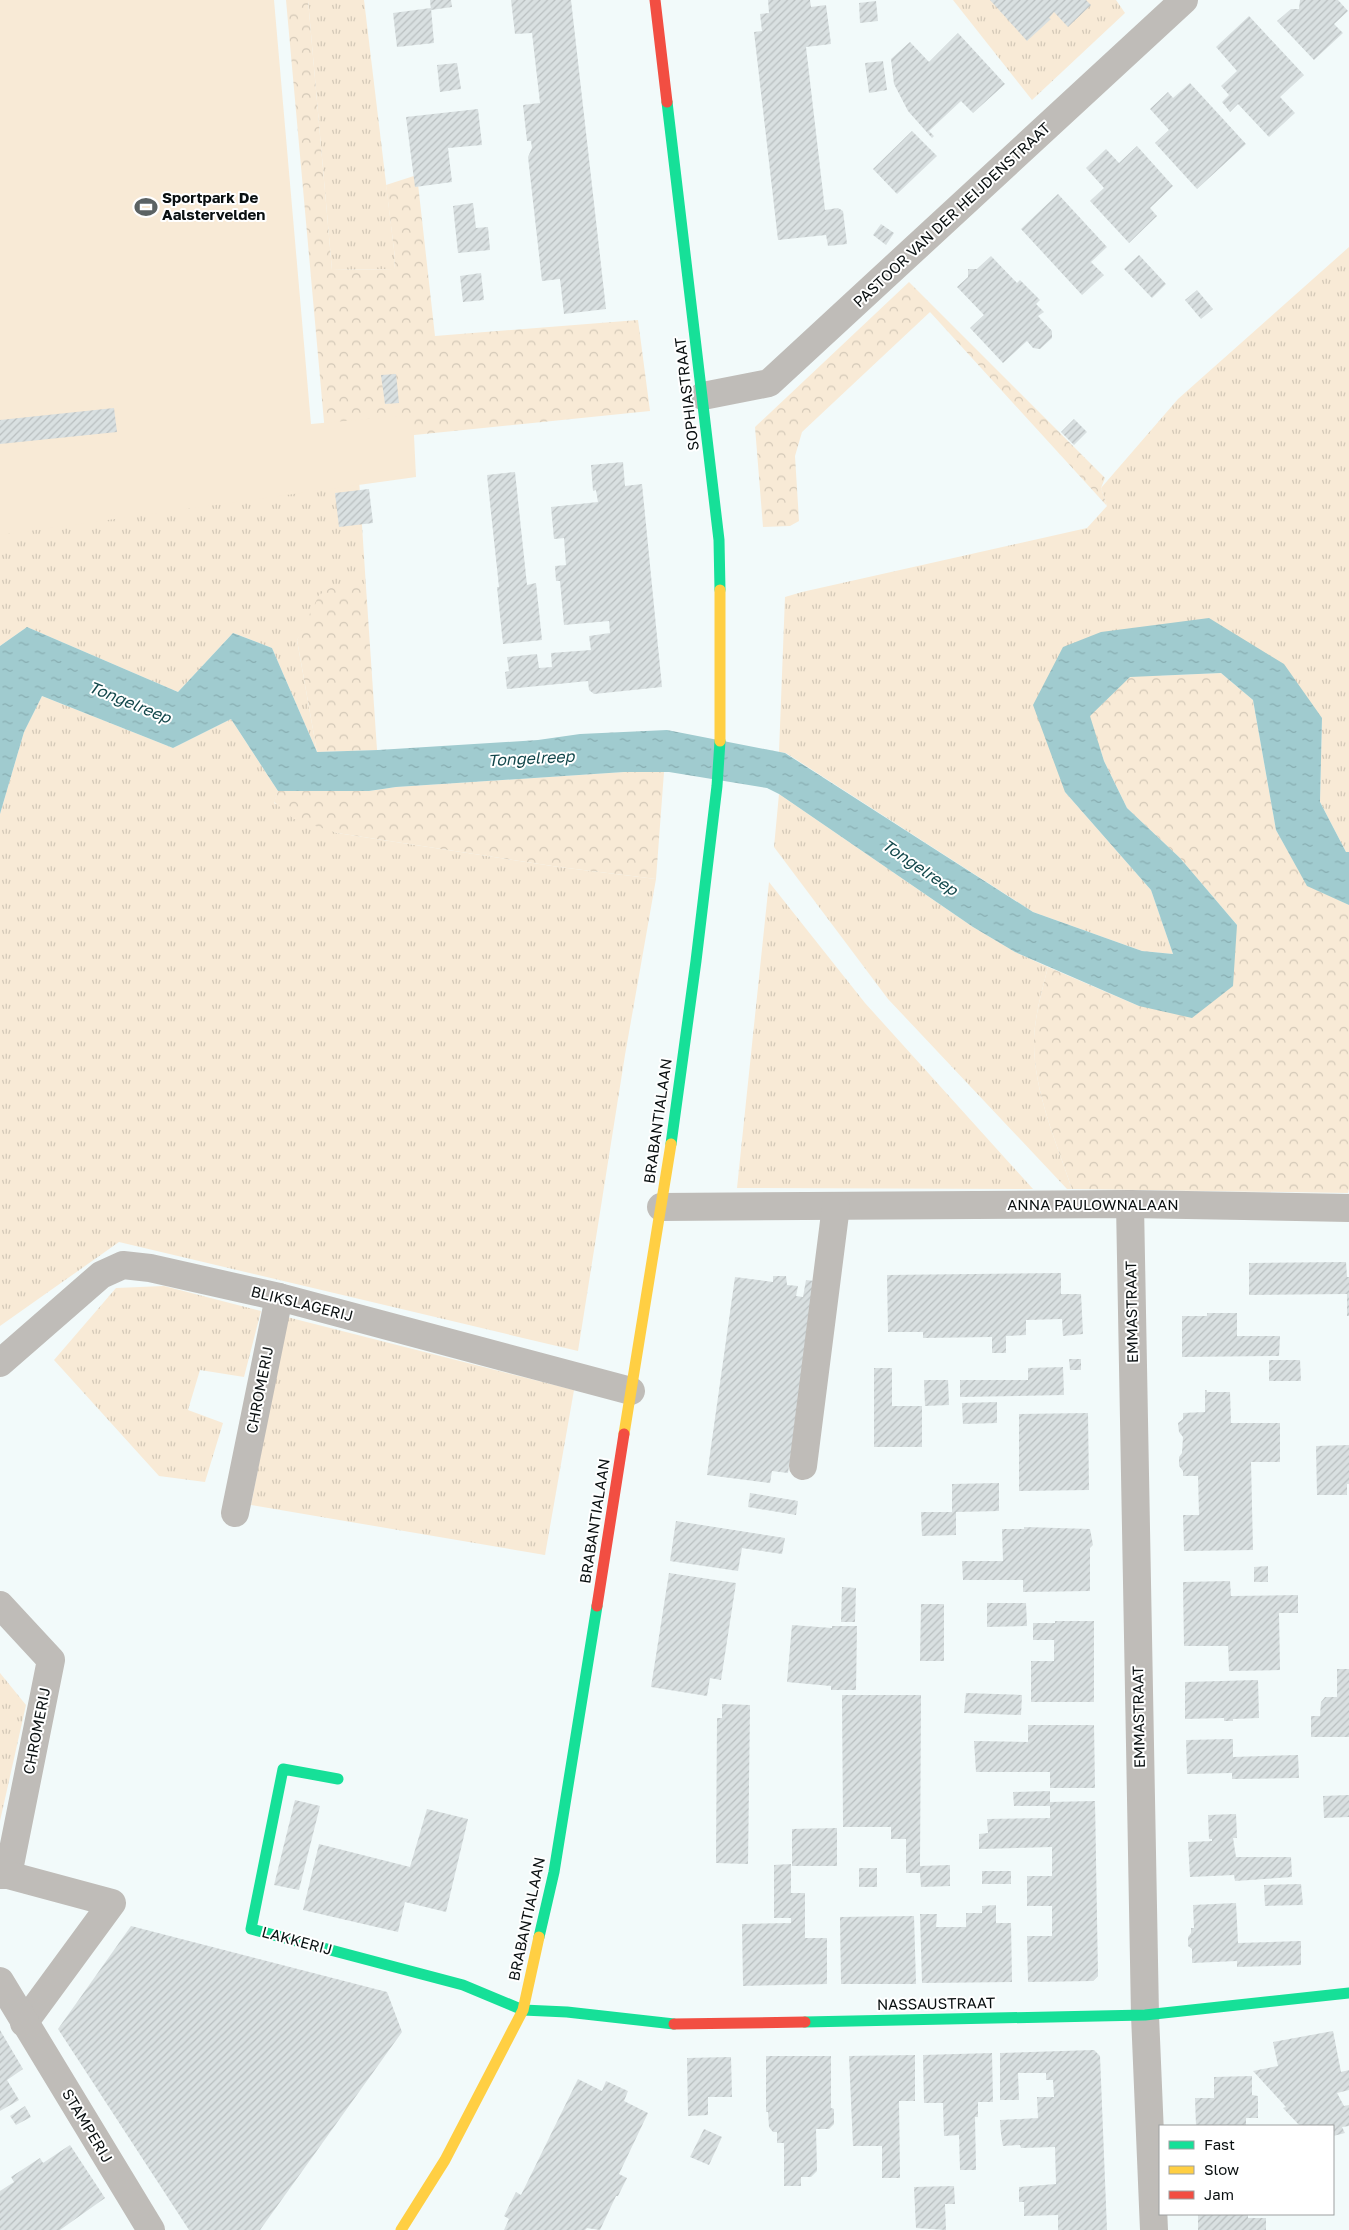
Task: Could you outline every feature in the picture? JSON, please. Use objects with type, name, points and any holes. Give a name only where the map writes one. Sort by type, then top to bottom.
[{"type":"street","name":"SOPHIASTRAAT","points":[[654,0],[719,540],[721,715],[717,786]]},
{"type":"street","name":"PASTOOR VAN DER HEIJDENSTRAAT","points":[[703,396],[769,383],[1184,0]]},
{"type":"street","name":"BRABANTIALAAN","points":[[402,2230],[445,2160],[523,2010],[554,1872],[661,1207],[696,961],[717,786]]},
{"type":"street","name":"ANNA PAULOWNALAAN","points":[[661,1207],[1130,1204],[1349,1208]]},
{"type":"street","name":"EMMASTRAAT","points":[[1130,1204],[1145,2014],[1154,2230]]},
{"type":"street","points":[[803,1466],[836,1206]]},
{"type":"street","name":"BLIKSLAGERIJ","points":[[0,1363],[101,1275],[123,1266],[150,1268],[278,1297],[631,1391]]},
{"type":"street","name":"CHROMERIJ","points":[[234,1513],[278,1297]]},
{"type":"street","name":"CHROMERIJ","points":[[0,1605],[52,1660],[4,1875]]},
{"type":"street","name":"LAKKERIJ","points":[[338,1779],[283,1769],[251,1929],[463,1984],[523,2010]]},
{"type":"street","points":[[4,1875],[112,1903],[24,2023]]},
{"type":"street","name":"STAMPERIJ","points":[[0,1981],[145,2228]]},
{"type":"street","name":"NASSAUSTRAAT","points":[[523,2010],[567,2012],[676,2024],[1145,2014],[1349,1993]]},
{"type":"green space","name":"Sportpark De Aalstervelden","points":[[0,0],[274,0],[311,424],[413,415],[416,477],[0,535]]},
{"type":"green space","points":[[286,0],[308,0],[332,270],[394,269],[395,258],[386,185],[417,175],[435,336],[638,320],[650,411],[326,444]]},
{"type":"green space","points":[[308,0],[364,0],[395,258],[394,269],[332,270]]},
{"type":"green space","points":[[953,0],[1116,0],[1125,13],[1032,100]]},
{"type":"green space","points":[[1349,247],[1349,852],[1346,852],[1320,802],[1322,718],[1209,618],[1065,792],[1151,890],[1173,954],[1142,951],[1033,912],[786,753],[779,752],[785,597],[1087,528],[1107,506],[1101,488],[1178,399]]},
{"type":"green space","points":[[909,282],[1105,478],[1101,488],[1107,506],[930,312],[802,432],[795,456],[799,521],[790,526],[763,527],[755,427]]},
{"type":"green space","points":[[359,479],[366,587],[332,587],[297,640],[317,752],[272,648],[233,633],[178,692],[27,627],[0,646],[0,521]]},
{"type":"green space","points":[[332,587],[366,587],[377,750],[317,752],[297,640],[319,595]]},
{"type":"green space","points":[[1221,673],[1253,700],[1276,830],[1307,885],[1349,905],[1348,1193],[1072,1189],[1041,1096],[1037,1077],[1034,1039],[1039,1003],[1048,967],[1139,1006],[1237,925],[1180,858],[1127,808],[1104,761],[1090,716],[1130,677]]},
{"type":"green space","points":[[42,696],[173,748],[231,719],[278,791],[274,803],[337,833],[559,867],[656,879],[625,1055],[578,1351],[119,1242],[0,1326],[0,814],[24,732]]},
{"type":"green space","points":[[624,772],[664,772],[656,879],[559,867],[337,833],[294,819],[274,802],[278,791],[369,791],[396,787]]},
{"type":"green space","points":[[779,794],[973,927],[1015,952],[1048,967],[1039,1003],[1034,1039],[1037,1077],[1041,1096],[1072,1189],[1067,1189],[888,999],[774,847]]},
{"type":"green space","points":[[769,882],[865,1003],[1033,1189],[737,1188]]},
{"type":"green space","points":[[164,1286],[261,1311],[244,1377],[200,1370],[188,1410],[223,1423],[205,1482],[159,1476],[54,1360],[116,1288]]},
{"type":"green space","points":[[287,1317],[574,1390],[545,1555],[251,1505]]},
{"type":"green space","points":[[0,1673],[26,1705],[0,1821]]},
{"type":"water","name":"Tongelreep","points":[[1209,618],[1284,664],[1322,718],[1320,802],[1346,852],[1349,852],[1349,905],[1307,886],[1276,830],[1253,700],[1221,673],[1130,677],[1090,716],[1104,761],[1127,808],[1180,858],[1237,925],[1233,986],[1192,1018],[1139,1006],[1015,952],[973,927],[779,794],[767,788],[669,772],[624,772],[396,787],[369,791],[278,791],[231,719],[173,748],[42,696],[24,732],[0,814],[0,646],[27,627],[178,692],[233,633],[272,648],[317,752],[538,740],[580,734],[667,730],[785,753],[1033,912],[1142,951],[1173,954],[1151,890],[1065,792],[1033,705],[1063,647],[1101,632]]},
{"type":"building","points":[[430,0],[451,0],[452,7],[431,10]]},
{"type":"building","points":[[511,0],[571,0],[606,309],[564,314],[560,279],[542,281],[528,157],[532,148],[531,141],[527,141],[523,105],[540,103],[532,33],[515,34]]},
{"type":"building","points":[[768,0],[810,0],[811,7],[826,5],[831,44],[806,47],[825,210],[838,208],[843,211],[847,244],[828,246],[826,235],[778,240],[754,32],[762,31],[760,14],[769,13]]},
{"type":"building","points":[[990,0],[1086,0],[1091,5],[1068,27],[1054,12],[1049,18],[1051,19],[1027,41]]},
{"type":"building","points":[[1300,0],[1338,0],[1348,11],[1334,24],[1343,33],[1314,60],[1277,21],[1291,9],[1299,9]]},
{"type":"building","points":[[876,1],[878,21],[860,23],[859,3]]},
{"type":"building","points":[[431,8],[434,43],[397,47],[393,13]]},
{"type":"building","points":[[1249,16],[1304,75],[1280,97],[1295,113],[1269,137],[1238,104],[1230,112],[1222,102],[1229,95],[1221,86],[1237,71],[1216,47]]},
{"type":"building","points":[[958,33],[1005,84],[973,113],[961,101],[929,131],[934,136],[932,138],[908,111],[894,84],[891,59],[910,42],[929,62]]},
{"type":"building","points":[[883,61],[887,90],[869,93],[865,63]]},
{"type":"building","points":[[457,63],[461,89],[440,92],[437,65]]},
{"type":"building","points":[[1190,83],[1246,144],[1197,189],[1155,143],[1169,130],[1150,109],[1168,92],[1173,98]]},
{"type":"building","points":[[478,109],[482,145],[448,148],[452,182],[415,187],[406,117]]},
{"type":"building","points":[[912,131],[937,156],[897,194],[873,169]]},
{"type":"building","points":[[1137,146],[1173,186],[1150,208],[1157,216],[1129,243],[1090,201],[1104,188],[1086,168],[1106,149],[1119,163]]},
{"type":"building","points":[[1058,194],[1107,247],[1091,262],[1104,275],[1082,295],[1021,229]]},
{"type":"building","points":[[473,203],[476,228],[488,227],[490,250],[458,253],[453,206]]},
{"type":"building","points":[[881,224],[894,233],[886,245],[873,235]]},
{"type":"building","points":[[1139,255],[1166,284],[1152,298],[1124,269]]},
{"type":"building","points":[[991,256],[1017,283],[1020,280],[1040,300],[1036,304],[1044,312],[1038,316],[1052,331],[1052,338],[1040,349],[1033,348],[1027,341],[1003,363],[970,328],[984,315],[957,287],[968,277],[968,269],[977,269]]},
{"type":"building","points":[[481,273],[484,300],[463,302],[460,276]]},
{"type":"building","points":[[1197,290],[1213,309],[1201,319],[1185,300]]},
{"type":"building","points":[[396,374],[399,403],[385,404],[381,375]]},
{"type":"building","points":[[114,408],[117,432],[0,444],[0,420]]},
{"type":"building","points":[[1074,419],[1087,432],[1074,445],[1061,432]]},
{"type":"building","points":[[623,462],[625,486],[642,484],[662,687],[594,694],[589,690],[588,681],[507,689],[505,672],[509,671],[507,657],[537,654],[539,668],[552,667],[551,653],[591,650],[589,636],[610,633],[609,621],[564,625],[560,581],[556,581],[555,566],[566,565],[564,538],[554,539],[551,507],[598,502],[596,490],[593,491],[591,465]]},
{"type":"building","points":[[515,472],[527,585],[536,583],[542,640],[503,644],[487,475]]},
{"type":"building","points":[[369,489],[373,523],[339,527],[335,493]]},
{"type":"building","points":[[1346,1262],[1347,1277],[1349,1277],[1349,1316],[1347,1316],[1347,1294],[1249,1295],[1249,1263]]},
{"type":"building","points":[[1061,1273],[1061,1294],[1081,1294],[1083,1334],[1063,1336],[1062,1319],[1026,1320],[1026,1335],[1006,1336],[1006,1353],[992,1353],[992,1337],[923,1338],[923,1332],[888,1332],[887,1275]]},
{"type":"building","points":[[773,1276],[786,1276],[787,1285],[798,1286],[796,1296],[803,1297],[806,1280],[824,1282],[807,1343],[788,1473],[772,1471],[770,1483],[707,1475],[735,1277],[773,1282]]},
{"type":"building","points":[[1207,1313],[1237,1313],[1237,1336],[1280,1336],[1279,1356],[1182,1357],[1182,1316],[1207,1316]]},
{"type":"building","points":[[1069,1359],[1081,1359],[1081,1370],[1070,1370]]},
{"type":"building","points":[[1269,1360],[1300,1360],[1301,1381],[1269,1381]]},
{"type":"building","points":[[1063,1367],[1064,1395],[960,1397],[960,1380],[1028,1380],[1028,1368]]},
{"type":"building","points":[[874,1368],[892,1368],[892,1406],[922,1406],[922,1447],[874,1447]]},
{"type":"building","points":[[924,1380],[948,1380],[949,1405],[925,1406]]},
{"type":"building","points":[[1205,1390],[1207,1392],[1230,1392],[1231,1423],[1280,1423],[1280,1462],[1251,1462],[1253,1550],[1184,1551],[1183,1515],[1199,1515],[1198,1476],[1183,1476],[1183,1471],[1179,1466],[1183,1437],[1179,1432],[1178,1423],[1183,1419],[1183,1413],[1205,1412]]},
{"type":"building","points":[[997,1402],[997,1423],[963,1424],[962,1403]]},
{"type":"building","points":[[1088,1413],[1089,1490],[1019,1491],[1019,1414]]},
{"type":"building","points":[[1349,1445],[1349,1484],[1347,1484],[1347,1495],[1317,1495],[1316,1446]]},
{"type":"building","points":[[999,1483],[999,1511],[956,1512],[956,1535],[922,1536],[921,1512],[952,1512],[952,1484]]},
{"type":"building","points":[[750,1493],[798,1501],[796,1515],[748,1507]]},
{"type":"building","points":[[676,1521],[785,1538],[782,1554],[742,1548],[738,1571],[670,1561]]},
{"type":"building","points":[[1024,1527],[1090,1529],[1093,1545],[1090,1548],[1090,1591],[1023,1592],[1023,1580],[963,1580],[962,1561],[1003,1561],[1002,1529],[1024,1529]]},
{"type":"building","points":[[1268,1566],[1268,1582],[1254,1582],[1254,1567]]},
{"type":"building","points":[[669,1573],[736,1583],[721,1680],[710,1678],[707,1696],[651,1687]]},
{"type":"building","points":[[1230,1581],[1231,1596],[1298,1595],[1298,1613],[1279,1613],[1280,1670],[1229,1671],[1228,1646],[1184,1646],[1183,1582]]},
{"type":"building","points":[[842,1587],[856,1588],[855,1622],[841,1622]]},
{"type":"building","points":[[987,1603],[1026,1603],[1027,1626],[987,1627]]},
{"type":"building","points":[[921,1604],[944,1604],[944,1661],[920,1661]]},
{"type":"building","points":[[1055,1621],[1094,1621],[1094,1702],[1031,1702],[1031,1661],[1054,1661],[1054,1640],[1033,1640],[1033,1623],[1055,1623]]},
{"type":"building","points":[[792,1625],[832,1628],[832,1626],[857,1626],[856,1690],[831,1690],[831,1686],[787,1682]]},
{"type":"building","points":[[1337,1669],[1349,1669],[1349,1737],[1311,1737],[1311,1716],[1320,1716],[1321,1702],[1325,1697],[1337,1697]]},
{"type":"building","points":[[1258,1680],[1259,1718],[1233,1719],[1233,1721],[1224,1721],[1224,1718],[1185,1719],[1185,1682]]},
{"type":"building","points":[[966,1693],[1022,1695],[1021,1715],[964,1713]]},
{"type":"building","points":[[842,1695],[921,1695],[920,1866],[950,1865],[950,1886],[921,1887],[920,1873],[906,1873],[906,1839],[891,1839],[891,1827],[843,1827]]},
{"type":"building","points":[[722,1704],[750,1705],[748,1864],[716,1863],[717,1718],[722,1718]]},
{"type":"building","points":[[1028,1725],[1094,1725],[1095,1788],[1050,1788],[1050,1772],[976,1772],[974,1741],[1028,1742]]},
{"type":"building","points":[[1233,1739],[1233,1757],[1298,1755],[1299,1778],[1232,1779],[1232,1773],[1187,1774],[1186,1740]]},
{"type":"building","points":[[1050,1791],[1050,1802],[1095,1801],[1098,1976],[1093,1981],[1028,1982],[1027,1936],[1052,1936],[1052,1906],[1027,1906],[1027,1876],[1052,1876],[1052,1847],[979,1849],[979,1834],[988,1833],[987,1819],[1050,1818],[1050,1806],[1014,1806],[1013,1792]]},
{"type":"building","points":[[1349,1795],[1349,1817],[1324,1818],[1323,1796]]},
{"type":"building","points":[[295,1800],[320,1806],[299,1890],[274,1885]]},
{"type":"building","points":[[427,1809],[468,1819],[446,1912],[405,1902],[398,1932],[303,1910],[319,1844],[410,1867]]},
{"type":"building","points":[[1236,1814],[1237,1838],[1233,1838],[1236,1857],[1291,1857],[1292,1877],[1235,1881],[1234,1875],[1190,1877],[1188,1842],[1212,1841],[1212,1839],[1209,1839],[1208,1815]]},
{"type":"building","points":[[837,1828],[837,1866],[792,1866],[792,1829]]},
{"type":"building","points":[[791,1864],[791,1893],[805,1893],[805,1938],[827,1938],[827,1984],[743,1986],[742,1924],[791,1923],[791,1918],[774,1918],[774,1865]]},
{"type":"building","points":[[859,1868],[877,1868],[877,1887],[859,1887]]},
{"type":"building","points":[[982,1871],[1011,1871],[1011,1884],[982,1884]]},
{"type":"building","points":[[1301,1884],[1303,1905],[1265,1906],[1264,1885]]},
{"type":"building","points":[[1236,1903],[1238,1943],[1301,1941],[1301,1965],[1237,1967],[1237,1961],[1192,1963],[1192,1949],[1188,1946],[1188,1937],[1191,1933],[1191,1928],[1194,1928],[1193,1905]]},
{"type":"building","points":[[996,1905],[996,1923],[1011,1923],[1012,1982],[922,1983],[920,1914],[937,1914],[936,1927],[966,1927],[966,1913],[982,1913],[982,1906]]},
{"type":"building","points":[[914,1916],[916,1984],[841,1984],[840,1917]]},
{"type":"building","points":[[131,1926],[387,1992],[402,2032],[260,2230],[189,2230],[58,2029]]},
{"type":"building","points":[[0,2030],[23,2069],[7,2080],[19,2100],[0,2111]]},
{"type":"building","points":[[1333,2031],[1341,2072],[1349,2070],[1349,2090],[1337,2093],[1344,2106],[1349,2105],[1349,2126],[1342,2127],[1345,2133],[1334,2136],[1334,2125],[1299,2125],[1283,2108],[1286,2107],[1253,2071],[1278,2066],[1273,2042]]},
{"type":"building","points":[[1094,2050],[1100,2056],[1107,2230],[1058,2230],[1058,2215],[1024,2216],[1024,2202],[1019,2202],[1019,2187],[1056,2184],[1055,2147],[1021,2148],[1020,2145],[1003,2146],[1000,2120],[1038,2118],[1037,2097],[1054,2097],[1053,2080],[1046,2080],[1046,2073],[1018,2073],[1019,2100],[1000,2100],[1000,2053]]},
{"type":"building","points":[[992,2053],[993,2102],[978,2102],[978,2117],[975,2117],[976,2170],[960,2170],[959,2135],[944,2136],[943,2103],[924,2103],[923,2055]]},
{"type":"building","points":[[915,2055],[915,2101],[899,2101],[900,2178],[882,2178],[882,2146],[853,2146],[849,2056]]},
{"type":"building","points":[[766,2056],[831,2056],[831,2108],[834,2109],[834,2124],[829,2129],[816,2129],[817,2171],[811,2177],[801,2177],[801,2186],[784,2186],[784,2143],[777,2143],[777,2132],[773,2132],[769,2127],[768,2112],[766,2112]]},
{"type":"building","points":[[731,2057],[732,2097],[708,2097],[708,2115],[688,2116],[687,2058]]},
{"type":"building","points":[[1252,2076],[1252,2095],[1258,2096],[1258,2118],[1246,2118],[1246,2125],[1196,2125],[1195,2098],[1214,2098],[1214,2077]]},
{"type":"building","points":[[578,2079],[602,2091],[606,2081],[628,2091],[624,2101],[648,2113],[619,2174],[627,2178],[600,2230],[587,2228],[585,2230],[504,2230],[509,2219],[504,2216],[516,2192],[521,2195]]},
{"type":"building","points":[[25,2106],[31,2117],[16,2125],[10,2116]]},
{"type":"building","points":[[704,2129],[722,2137],[709,2165],[690,2157]]},
{"type":"building","points":[[70,2145],[105,2198],[60,2230],[0,2230],[0,2191],[14,2182],[11,2177],[40,2158],[43,2163]]},
{"type":"building","points":[[954,2186],[955,2204],[945,2204],[946,2230],[916,2228],[914,2187]]},
{"type":"building","points":[[1198,2215],[1248,2215],[1248,2218],[1266,2218],[1266,2230],[1198,2230]]},
{"type":"traffic: fast","points":[[667,102],[719,540],[720,590]]},
{"type":"traffic: fast","points":[[671,1144],[696,961],[717,786],[720,741]]},
{"type":"traffic: fast","points":[[539,1937],[554,1872],[597,1606]]},
{"type":"traffic: fast","points":[[338,1779],[283,1769],[251,1929],[463,1985],[523,2010],[567,2012],[674,2024]]},
{"type":"traffic: fast","points":[[805,2022],[1145,2015],[1349,1993]]},
{"type":"traffic: slow","points":[[720,590],[720,741]]},
{"type":"traffic: slow","points":[[624,1434],[671,1144]]},
{"type":"traffic: slow","points":[[401,2230],[445,2160],[523,2010],[539,1937]]},
{"type":"traffic: jam","points":[[655,0],[667,102]]},
{"type":"traffic: jam","points":[[597,1606],[624,1434]]},
{"type":"traffic: jam","points":[[674,2024],[805,2022]]},
{"type":"place","name":"Sportpark De Aalstervelden","points":[[146,207]]}]
